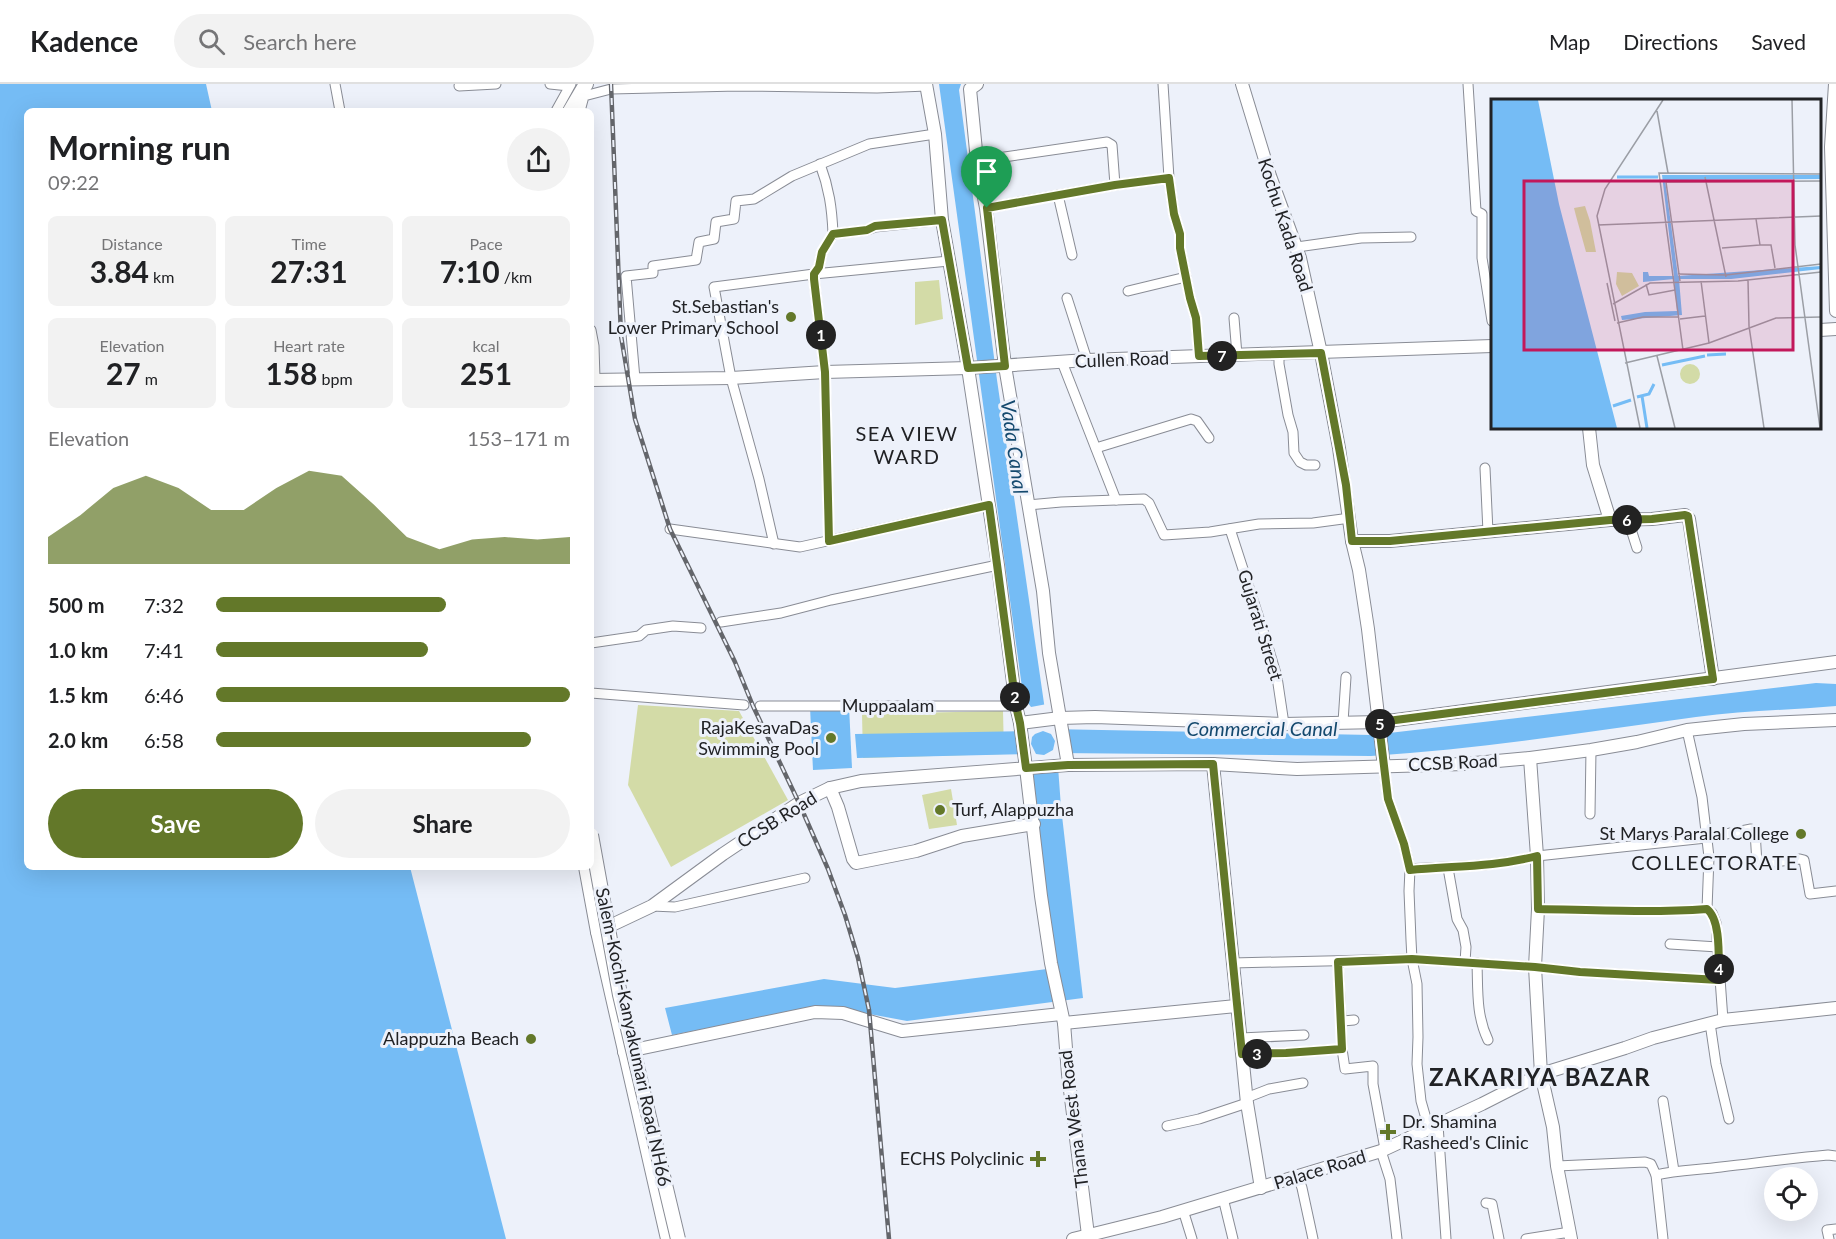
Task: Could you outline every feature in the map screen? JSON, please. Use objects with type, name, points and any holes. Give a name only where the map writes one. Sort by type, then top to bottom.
[{"type":"highway","points":[[572,108],[586,84]]},
{"type":"highway","name":"Salem-Kochi-Kanyakumari Road NH66","points":[[594,851],[620,994],[678,1239]]},
{"type":"main road","points":[[977,84],[970,89],[977,161],[987,208],[1004,366],[1043,591],[1056,719],[1062,731],[1064,762]]},
{"type":"main road","name":"Kochu Kada Road","points":[[1242,84],[1270,176],[1297,248],[1321,353],[1368,629],[1383,762]]},
{"type":"main road","points":[[1835,84],[1834,278],[1836,311]]},
{"type":"main road","points":[[831,788],[856,863],[916,851],[962,836],[1034,824],[1028,767],[1024,754],[1022,726],[1016,706],[970,368],[942,220],[935,134],[926,85]]},
{"type":"main road","points":[[1821,330],[1836,329]]},
{"type":"main road","name":"Cullen Road","points":[[970,368],[1088,360],[1491,346]]},
{"type":"main road","points":[[594,380],[731,378],[825,372],[970,368]]},
{"type":"main road","points":[[1589,429],[1593,465],[1610,520]]},
{"type":"main road","points":[[1352,541],[1390,541],[1610,520],[1688,516],[1713,679]]},
{"type":"main road","points":[[1022,726],[1056,719],[1095,717],[1284,724],[1343,722],[1380,727],[1836,662]]},
{"type":"main road","name":"CCSB Road","points":[[597,932],[652,906],[723,854],[799,803],[831,788],[861,781],[1064,762],[1213,764],[1297,769],[1383,762],[1464,764],[1591,750],[1687,730],[1744,724],[1836,720]]},
{"type":"main road","points":[[1530,758],[1537,856],[1538,909],[1535,967],[1541,1074],[1570,1236]]},
{"type":"main road","points":[[1213,764],[1246,1100],[1261,1188]]},
{"type":"main road","name":"Thana West Road","points":[[1034,824],[1041,896],[1051,963],[1062,1013],[1088,1235]]},
{"type":"main road","points":[[586,870],[597,932],[667,1239]]},
{"type":"main road","points":[[624,1052],[815,1012],[843,1013],[902,1031],[1062,1013],[1236,1005]]},
{"type":"main road","name":"Palace Road","points":[[1073,1239],[1261,1188],[1383,1150],[1541,1074],[1653,1038],[1723,1020],[1836,1008]]},
{"type":"street","points":[[336,84],[340,108]]},
{"type":"street","points":[[459,86],[496,84]]},
{"type":"street","points":[[550,84],[570,85],[557,108]]},
{"type":"street","points":[[1163,84],[1169,178],[1174,214],[1180,234],[1180,248],[1196,318],[1199,356]]},
{"type":"street","points":[[1468,84],[1476,211],[1482,214],[1491,213]]},
{"type":"street","points":[[581,108],[584,96],[611,90],[738,86],[877,88],[926,85]]},
{"type":"street","points":[[635,379],[626,276],[653,273],[653,266],[696,260],[699,242],[714,240],[716,222],[734,219],[736,201],[754,200],[792,176],[869,144],[935,134]]},
{"type":"street","points":[[977,161],[1107,142],[1112,145],[1115,185]]},
{"type":"street","points":[[820,164],[828,188],[832,215],[832,236],[822,252],[819,267],[814,274],[825,372],[829,541]]},
{"type":"street","points":[[987,208],[1115,185],[1169,178]]},
{"type":"street","points":[[1058,195],[1072,255]]},
{"type":"street","points":[[1482,214],[1482,258],[1491,315]]},
{"type":"street","points":[[832,236],[867,230],[875,226],[942,220]]},
{"type":"street","points":[[1297,248],[1361,238],[1411,237]]},
{"type":"street","points":[[774,544],[731,378],[714,287],[814,274],[949,261]]},
{"type":"street","points":[[1128,291],[1186,277]]},
{"type":"street","points":[[1067,298],[1088,360]]},
{"type":"street","points":[[1234,318],[1237,355]]},
{"type":"street","points":[[1280,354],[1279,364],[1293,432],[1294,453],[1300,462],[1315,465]]},
{"type":"street","points":[[1062,362],[1116,500]]},
{"type":"street","points":[[1096,448],[1191,419],[1197,421],[1209,438]]},
{"type":"street","points":[[1485,468],[1488,532]]},
{"type":"street","points":[[1028,505],[1116,500],[1147,501],[1164,535],[1185,535],[1258,524],[1313,523],[1350,518]]},
{"type":"street","points":[[670,529],[800,547],[989,505]]},
{"type":"street","points":[[1628,520],[1637,548]]},
{"type":"street","name":"Gujarati Street","points":[[1230,529],[1272,658],[1284,724]]},
{"type":"street","points":[[721,622],[781,612],[998,565]]},
{"type":"street","points":[[594,643],[639,636],[646,630],[658,628],[673,626],[701,628]]},
{"type":"street","points":[[1343,722],[1346,677]]},
{"type":"street","points":[[594,693],[744,705]]},
{"type":"street","name":"Muppaalam","points":[[760,706],[1016,706]]},
{"type":"street","points":[[1687,730],[1702,797],[1709,857],[1707,909]]},
{"type":"street","points":[[1590,814],[1591,750]]},
{"type":"street","points":[[1383,762],[1388,799],[1404,844],[1410,870],[1412,959],[1417,984],[1417,1064],[1421,1101],[1433,1127],[1446,1239]]},
{"type":"street","points":[[1410,870],[1516,861],[1537,856],[1706,838],[1753,830],[1755,831],[1757,864],[1800,859],[1804,861],[1810,894],[1836,891]]},
{"type":"street","points":[[1449,868],[1456,919],[1463,930],[1466,962]]},
{"type":"street","points":[[652,906],[675,907],[805,878]]},
{"type":"street","points":[[1538,909],[1654,912],[1707,909],[1712,913],[1716,923],[1723,1020]]},
{"type":"street","points":[[1670,944],[1718,947]]},
{"type":"street","points":[[1232,963],[1412,959],[1719,980]]},
{"type":"street","points":[[1338,962],[1345,1069],[1373,1066],[1373,1084],[1390,1179],[1397,1239]]},
{"type":"street","points":[[1477,963],[1477,1001],[1488,1040]]},
{"type":"street","points":[[1341,1019],[1342,1021],[1354,1020]]},
{"type":"street","points":[[1710,1023],[1716,1064],[1729,1119]]},
{"type":"street","points":[[1241,1038],[1304,1035]]},
{"type":"street","points":[[1242,1054],[1342,1049]]},
{"type":"street","points":[[1167,1126],[1199,1119],[1269,1089],[1303,1083]]},
{"type":"street","points":[[1664,1101],[1674,1171]]},
{"type":"street","points":[[1656,1175],[1674,1171],[1836,1156]]},
{"type":"street","points":[[1557,1166],[1646,1162],[1651,1164],[1656,1175],[1663,1239]]},
{"type":"street","points":[[1298,1176],[1312,1239]]},
{"type":"street","points":[[1222,1198],[1233,1239]]},
{"type":"street","points":[[1486,1203],[1492,1204],[1499,1239]]},
{"type":"street","points":[[1183,1210],[1192,1239]]},
{"type":"street","points":[[1829,1239],[1827,1230],[1836,1229]]},
{"type":"street","points":[[1526,1239],[1570,1236]]},
{"type":"green space","points":[[939,280],[943,319],[915,325],[915,282]]},
{"type":"green space","points":[[638,705],[739,711],[788,800],[671,867],[628,785]]},
{"type":"green space","points":[[1003,711],[1004,754],[863,758],[862,714]]},
{"type":"green space","name":"Turf, Alappuzha","points":[[951,789],[957,825],[929,829],[922,795]]},
{"type":"water","points":[[0,84],[206,84],[211,108],[24,108],[24,870],[411,870],[506,1239],[0,1239]]},
{"type":"water","points":[[939,84],[961,84],[959,90],[997,380],[1049,729],[1372,735],[1816,683],[1836,684],[1836,706],[1713,715],[1493,745],[1371,756],[1057,753],[1083,998],[907,1021],[832,1007],[817,1007],[672,1035],[665,1008],[824,979],[895,988],[1047,969],[1027,754],[857,758],[855,734],[1028,731]]},
{"type":"water","name":"RajaKesavaDas Swimming Pool","points":[[849,706],[852,768],[813,770],[810,707]]},
{"type":"pier","points":[[1027,697],[1031,707],[1047,704],[1051,726],[1066,726],[1071,756],[1060,756],[1061,772],[1034,774],[1034,776],[1027,777],[1020,698]],"holes":[[[1043,731],[1051,734],[1055,741],[1053,750],[1044,755],[1036,754],[1031,744],[1032,737]]]},
{"type":"railway","points":[[611,84],[621,336],[635,419],[670,529],[735,662],[799,803],[845,915],[858,958],[869,1010],[889,1239]]},
{"type":"place","name":"St.Sebastian's Lower Primary School","points":[[791,317]]},
{"type":"place","name":"RajaKesavaDas Swimming Pool","points":[[831,738]]},
{"type":"place","name":"Turf, Alappuzha","points":[[940,810]]},
{"type":"place","name":"St Marys Paralal College","points":[[1801,834]]},
{"type":"place","name":"Alappuzha Beach","points":[[531,1039]]},
{"type":"place","name":"Dr. Shamina Rasheed's Clinic","points":[[1388,1132]]},
{"type":"place","name":"ECHS Polyclinic","points":[[1038,1159]]},
{"type":"district","name":"SEA VIEW WARD","points":[[907,446]]},
{"type":"district","name":"COLLECTORATE","points":[[1715,863]]},
{"type":"district","name":"ZAKARIYA BAZAR","points":[[1540,1078]]},
{"type":"route","points":[[1169,178],[1174,214],[1180,234],[1180,248],[1196,318],[1199,356],[1321,353],[1346,485],[1352,541],[1390,541],[1610,520],[1688,516],[1713,679],[1380,722],[1380,733],[1388,799],[1404,844],[1410,870],[1484,865],[1537,856],[1538,909],[1654,912],[1707,909],[1712,913],[1716,923],[1719,980],[1412,959],[1338,962],[1342,1049],[1242,1054],[1213,764],[1068,765],[1026,768],[989,505],[829,541],[825,372],[814,279],[822,252],[833,234],[867,230],[875,226],[942,220],[968,368],[1005,366],[987,208],[1115,185],[1169,178]]},
{"type":"water label","name":"Vada Canal","points":[[1014,447]]},
{"type":"water label","name":"Commercial Canal","points":[[1262,729]]}]
